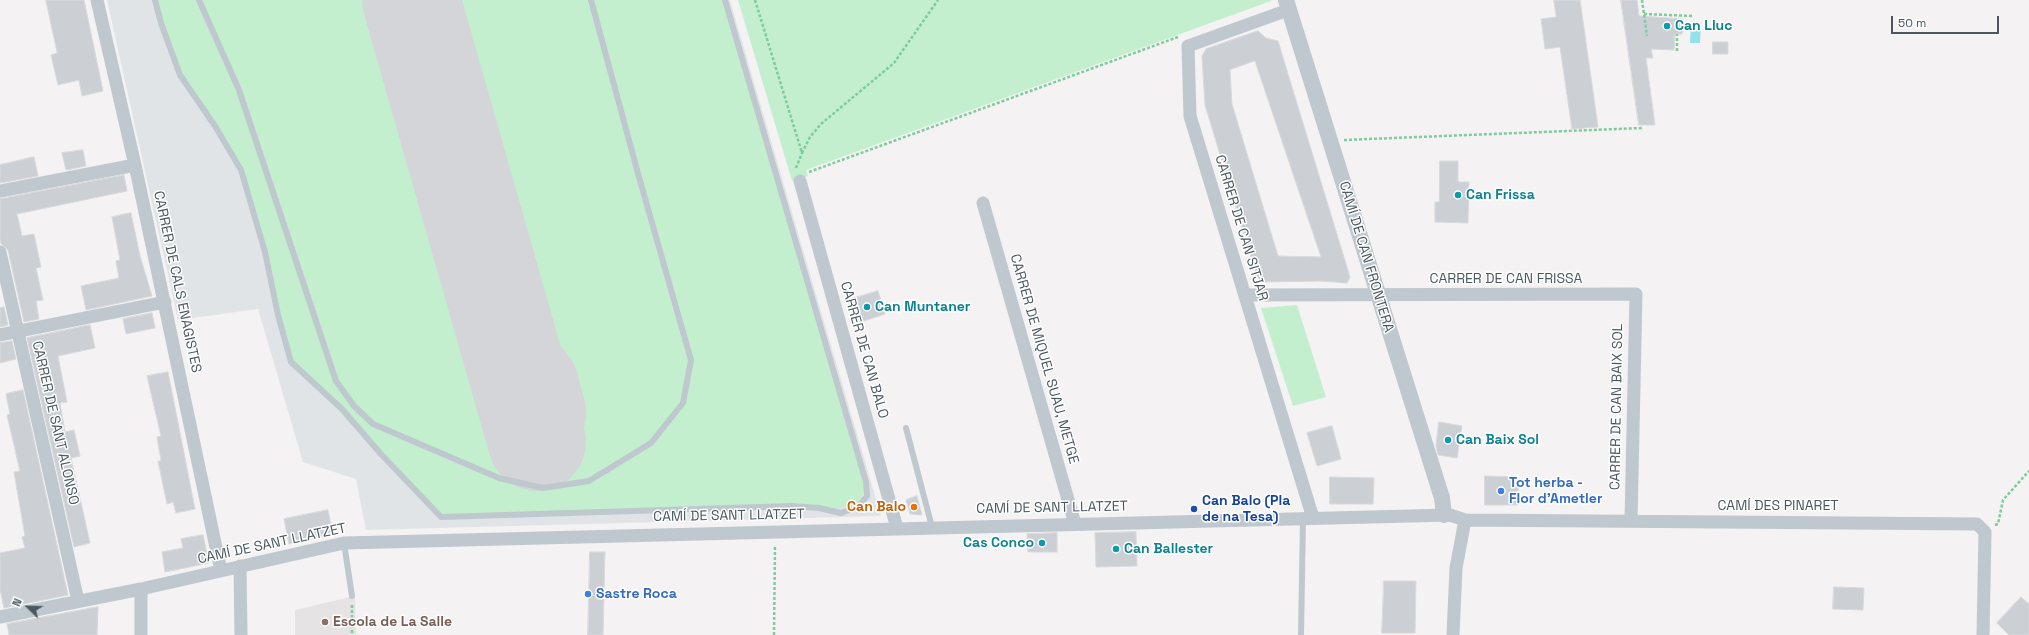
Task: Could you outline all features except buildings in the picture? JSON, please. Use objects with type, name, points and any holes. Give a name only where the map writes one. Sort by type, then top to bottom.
[{"type":"street","name":"CARRER DE CALS ENAGISTES","points":[[97,0],[165,302],[221,571]]},
{"type":"street","name":"CAMÍ DE CAN FRONTERA","points":[[1287,5],[1331,140],[1377,295],[1442,498],[1444,515]]},
{"type":"street","name":"CARRER DE CAN SITJAR","points":[[1287,5],[1188,46],[1190,116],[1245,295],[1308,518]]},
{"type":"street","points":[[0,190],[135,165]]},
{"type":"street","name":"CARRER DE CAN BALO","points":[[800,181],[897,528]]},
{"type":"street","name":"CARRER DE MIQUEL SUAU, METGE","points":[[983,203],[1075,524]]},
{"type":"street","name":"CARRER DE SANT ALONSO","points":[[0,252],[78,601]]},
{"type":"street","name":"CARRER DE CAN FRISSA","points":[[1245,295],[1636,294]]},
{"type":"street","name":"CARRER DE CAN BAIX SOL","points":[[1631,521],[1636,294]]},
{"type":"street","points":[[0,335],[165,302]]},
{"type":"street","name":"CAMÍ DE SANT LLATZET","points":[[0,617],[141,589],[344,542],[1444,515],[1450,515],[1465,520]]},
{"type":"street","points":[[1453,635],[1456,568],[1465,520]]},
{"type":"street","name":"CAMÍ DES PINARET","points":[[1465,520],[1965,523],[1976,524],[1983,529]]},
{"type":"street","points":[[1983,529],[1985,532],[1983,635]]},
{"type":"street","points":[[240,566],[241,635]]},
{"type":"street","points":[[141,589],[141,635]]},
{"type":"lane","points":[[156,0],[161,23],[180,75],[215,126],[241,170],[265,252],[278,315],[291,362],[342,409],[380,453],[441,517],[792,506],[819,508],[841,513],[859,506],[867,496],[866,482],[725,0]]},
{"type":"lane","points":[[199,0],[239,90],[336,381],[354,406],[373,424],[499,478],[543,488],[589,481],[651,443],[683,403],[691,360],[591,0]]},
{"type":"lane","points":[[906,428],[932,527]]},
{"type":"lane","points":[[1301,635],[1308,518]]},
{"type":"lane","points":[[344,542],[352,596]]},
{"type":"path","points":[[755,0],[802,153],[810,137],[820,124],[894,63],[938,0]]},
{"type":"path","points":[[1642,0],[1647,36]]},
{"type":"path","points":[[1644,14],[1678,17],[1693,16]]},
{"type":"path","points":[[1676,51],[1677,34]]},
{"type":"path","points":[[800,181],[810,177],[809,172],[1184,35]]},
{"type":"path","points":[[1331,140],[1642,128]]},
{"type":"path","points":[[1983,529],[1998,524],[2003,500],[2029,471]]},
{"type":"path","points":[[774,635],[775,531]]},
{"type":"path","points":[[352,596],[352,635]]},
{"type":"shaded area","points":[[107,0],[730,0],[881,516],[366,530],[356,479],[303,462],[258,309],[178,320]]},
{"type":"shaded area","name":"Escola de La Salle","points":[[355,596],[356,635],[295,635],[295,610]]},
{"type":"green space","points":[[156,0],[386,0],[516,453],[585,433],[564,363],[529,330],[436,0],[725,0],[866,482],[859,506],[826,509],[728,508],[441,517],[291,362],[241,170],[182,78]]},
{"type":"green space","points":[[738,0],[1271,1],[806,170],[808,176],[792,181]]},
{"type":"green space","points":[[1297,305],[1326,397],[1293,406],[1261,308]]},
{"type":"water","points":[[1691,23],[1701,23],[1700,43],[1690,43]]},
{"type":"taxiway","points":[[503,314],[514,330],[549,363],[558,376],[567,413],[566,420],[562,427],[550,436],[535,438],[523,433],[516,425],[512,416],[516,361],[503,314]]},
{"type":"runway","points":[[411,0],[537,442]]},
{"type":"place","name":"Can Lluc","points":[[1667,26]]},
{"type":"place","name":"Can Frissa","points":[[1458,195]]},
{"type":"place","name":"Can Muntaner","points":[[867,307]]},
{"type":"place","name":"Can Baix Sol","points":[[1448,440]]},
{"type":"place","name":"Tot herba - Flor d'Ametler","points":[[1501,491]]},
{"type":"place","name":"Can Balo","points":[[914,507]]},
{"type":"place","name":"Can Balo (Pla de na Tesa)","points":[[1194,509]]},
{"type":"place","name":"Cas Conco","points":[[1042,543]]},
{"type":"place","name":"Can Ballester","points":[[1116,549]]},
{"type":"place","name":"Sastre Roca","points":[[588,594]]},
{"type":"place","name":"Escola de La Salle","points":[[325,622]]}]
